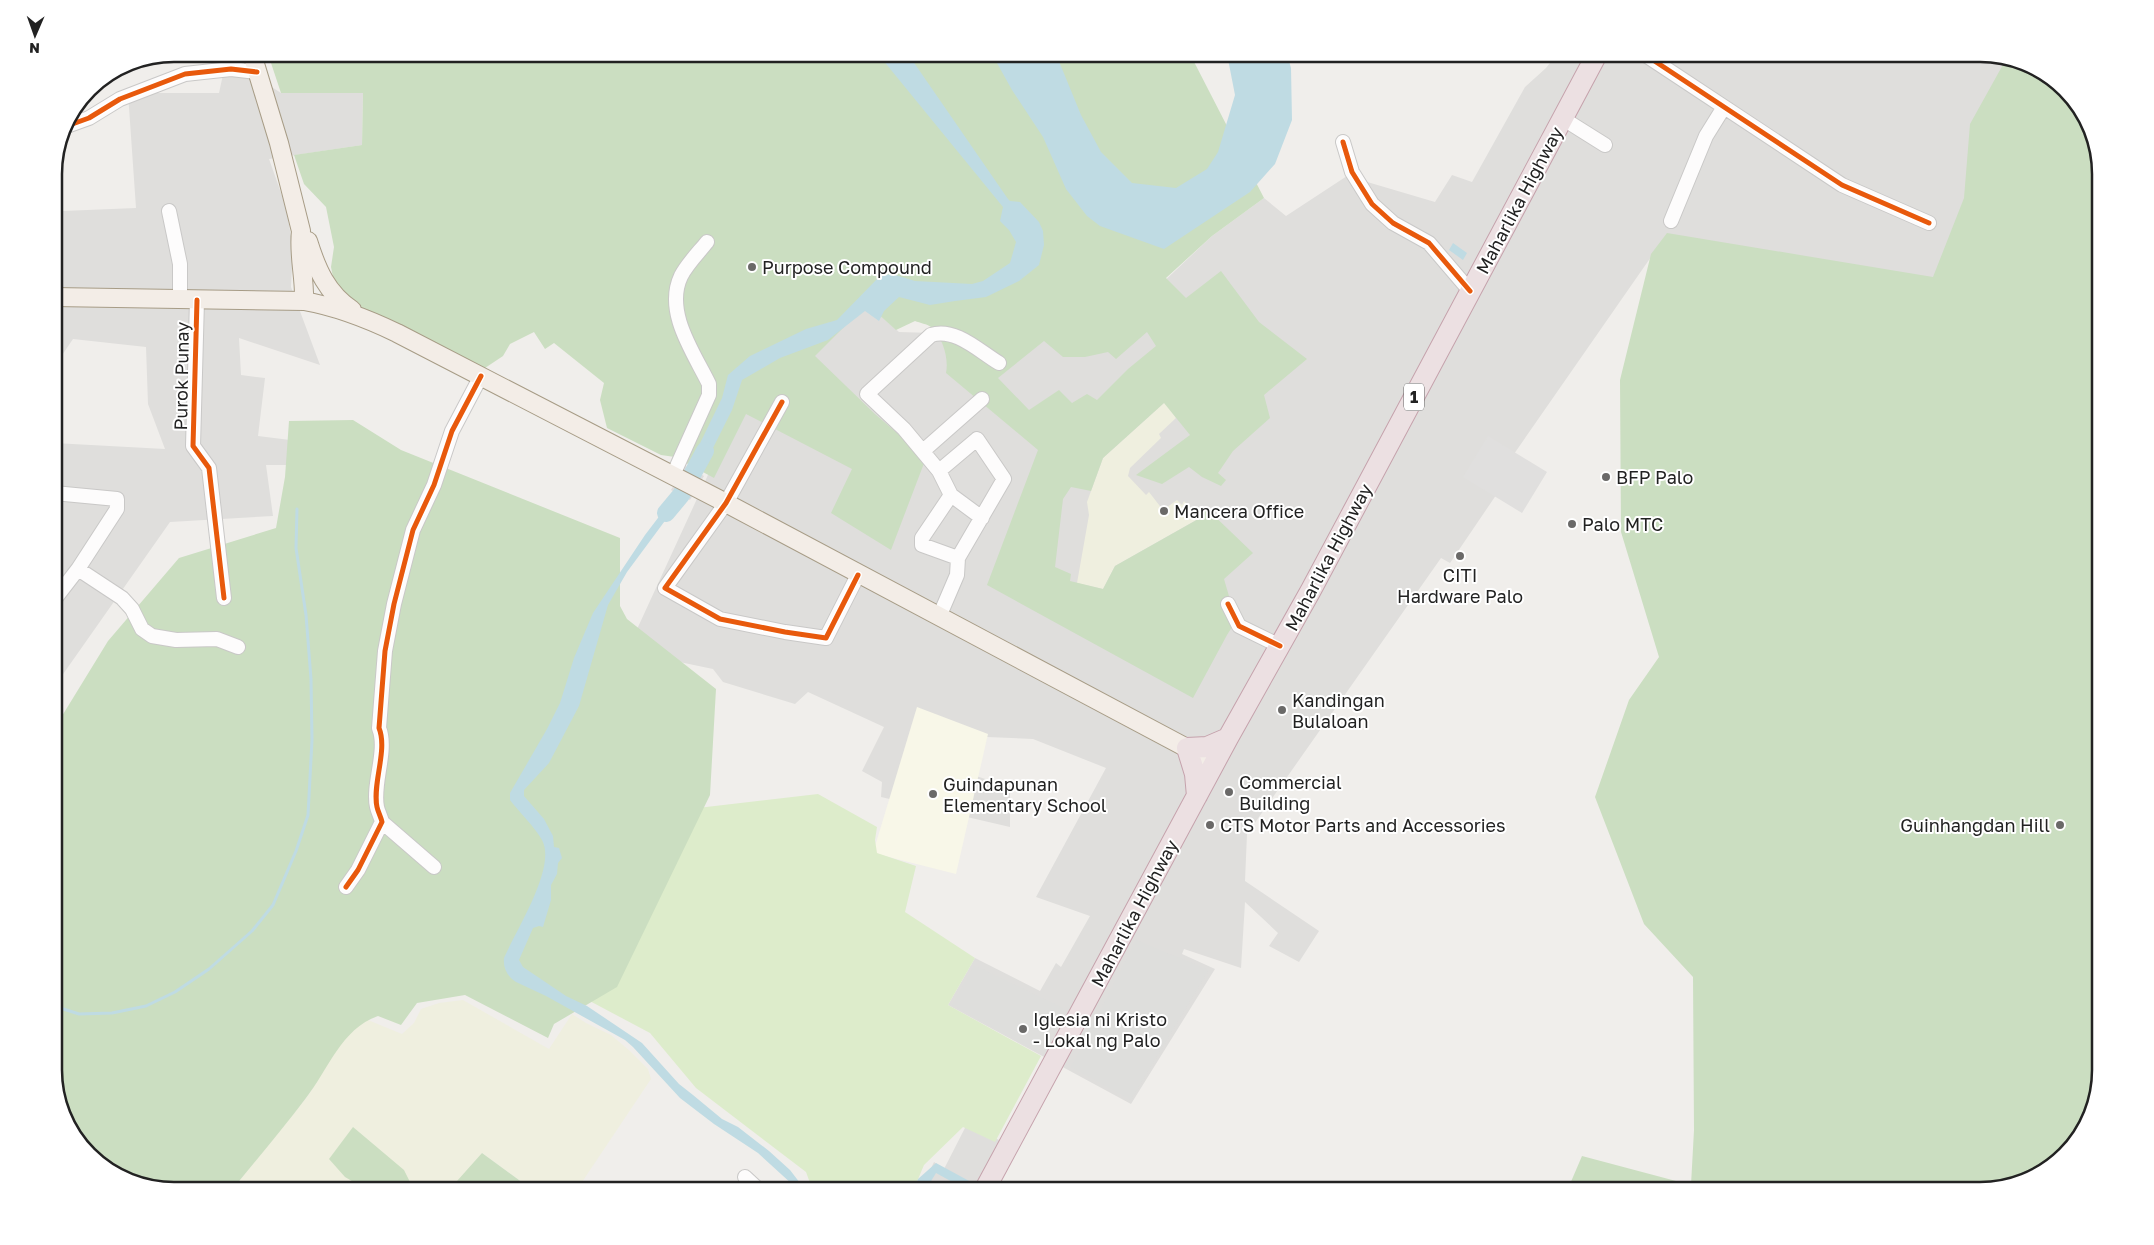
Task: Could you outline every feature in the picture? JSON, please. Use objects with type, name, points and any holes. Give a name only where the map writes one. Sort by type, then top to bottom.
[{"type":"highway","name":"Maharlika Highway","points":[[989,1182],[1228,738],[1280,646],[1592,63]]},
{"type":"highway","points":[[1197,796],[1195,774],[1187,748],[1207,747],[1228,738]]},
{"type":"main road","points":[[254,63],[279,143],[301,230],[304,301]]},
{"type":"main road","points":[[301,230],[308,240],[316,266],[330,299],[323,304]]},
{"type":"main road","points":[[325,284],[342,303],[360,316]]},
{"type":"main road","points":[[63,296],[304,301],[323,304],[360,316],[726,502],[1215,763]]},
{"type":"street","points":[[1658,63],[1842,185],[1929,223]]},
{"type":"street","points":[[76,122],[88,118],[120,99],[185,74],[230,69],[257,72]]},
{"type":"street","points":[[1671,221],[1706,136],[1724,107]]},
{"type":"street","points":[[1562,118],[1605,145]]},
{"type":"street","points":[[1343,142],[1352,172],[1372,204],[1393,223],[1428,243],[1470,291]]},
{"type":"street","name":"Purok Punay","points":[[169,211],[188,300],[193,446],[209,468],[224,598]]},
{"type":"street","points":[[676,476],[709,395],[709,384],[679,320],[676,297],[681,276],[707,242]]},
{"type":"street","points":[[982,518],[951,495],[939,471],[904,428],[867,394],[931,335],[941,332],[952,334],[999,363]]},
{"type":"street","points":[[434,866],[382,822],[377,807],[381,750],[381,733],[379,728],[385,652],[394,604],[414,528],[434,484],[452,431],[481,376]]},
{"type":"street","points":[[923,452],[982,399]]},
{"type":"street","points":[[782,402],[726,502],[665,588],[720,619],[826,638],[858,574]]},
{"type":"street","points":[[939,471],[976,438],[1004,479],[958,558],[958,575],[939,617]]},
{"type":"street","points":[[63,494],[117,499],[117,509],[78,569],[63,588]]},
{"type":"street","points":[[951,495],[921,542],[922,545],[958,558]]},
{"type":"street","points":[[78,569],[122,598],[132,609],[142,629],[152,636],[176,640],[217,639],[238,647]]},
{"type":"street","points":[[1228,604],[1239,626],[1280,646]]},
{"type":"street","points":[[346,887],[358,870],[382,822]]},
{"type":"street","points":[[745,1177],[750,1182]]},
{"type":"shaded area","points":[[1550,63],[1994,63],[2022,71],[2039,80],[1959,286],[1667,234],[1500,474],[1507,479],[1450,563],[1441,558],[1247,834],[1245,881],[1319,931],[1299,962],[1269,946],[1278,933],[1245,902],[1241,968],[1184,949],[1182,954],[1215,969],[1131,1104],[948,1005],[975,958],[1040,991],[1056,963],[1061,967],[1090,916],[1036,897],[1106,768],[1033,739],[987,737],[976,776],[1010,787],[1010,827],[881,797],[882,782],[862,771],[884,727],[808,692],[795,704],[723,682],[713,669],[627,651],[753,377],[867,304],[899,332],[1104,338],[1212,236],[1264,198],[1286,216],[1347,176],[1435,202],[1452,175],[1472,182],[1525,87]]},
{"type":"shaded area","points":[[224,70],[247,71],[281,93],[363,92],[362,145],[269,159],[286,207],[293,248],[291,287],[320,365],[239,338],[241,375],[265,378],[258,436],[290,440],[295,465],[266,465],[273,516],[170,522],[63,674],[63,443],[165,449],[148,404],[146,347],[73,339],[63,354],[63,211],[136,208],[128,93],[219,93]]},
{"type":"shaded area","points":[[1488,436],[1547,472],[1522,513],[1463,477]]},
{"type":"shaded area","name":"Guindapunan Elementary School","points":[[917,707],[988,734],[956,874],[873,853]]},
{"type":"shaded area","points":[[1136,940],[1209,970],[1131,1100],[1071,1067]]},
{"type":"shaded area","name":"Iglesia ni Kristo - Lokal ng Palo","points":[[974,965],[1063,1008],[1036,1051],[952,1005]]},
{"type":"shaded area","points":[[967,1124],[1003,1142],[981,1182],[924,1182],[934,1162],[944,1169]]},
{"type":"green space","points":[[271,63],[1195,63],[1264,198],[1212,236],[1166,278],[1186,298],[1221,271],[1259,322],[1307,359],[1264,395],[1270,418],[1233,451],[1218,473],[1226,480],[1221,486],[1202,477],[1189,467],[1162,484],[1136,475],[1190,435],[1164,403],[1103,458],[1091,491],[1071,487],[1063,499],[1055,567],[1071,574],[1070,581],[1103,589],[1115,566],[1200,518],[1205,507],[1253,553],[1224,579],[1231,603],[1239,616],[1193,698],[987,585],[1038,450],[946,373],[947,361],[942,342],[935,331],[925,324],[915,321],[896,330],[867,304],[815,356],[875,414],[926,458],[891,550],[831,513],[852,469],[746,414],[714,478],[675,457],[661,455],[607,428],[600,400],[604,383],[554,343],[545,349],[534,332],[510,344],[503,356],[482,370],[347,302],[335,287],[331,267],[334,247],[326,207],[304,184],[294,155],[362,145],[363,93],[281,93]],"holes":[[[1147,332],[1156,346],[1128,369],[1097,400],[1087,394],[1072,403],[1059,390],[1029,410],[998,378],[1044,341],[1063,357],[1085,357],[1108,352],[1116,359]]]},
{"type":"green space","points":[[2003,65],[2008,66],[2036,78],[2059,95],[2068,106],[2086,138],[2091,167],[2092,1070],[2088,1099],[2076,1126],[2059,1150],[2036,1167],[2022,1174],[1994,1182],[1691,1182],[1694,1130],[1693,977],[1644,924],[1595,797],[1629,700],[1659,657],[1621,532],[1620,380],[1651,254],[1667,233],[1933,277],[1964,198],[1970,124]]},
{"type":"green space","points":[[1165,402],[1176,418],[1159,434],[1161,438],[1130,468],[1128,476],[1146,495],[1149,492],[1163,510],[1177,500],[1182,505],[1184,501],[1200,518],[1115,566],[1103,589],[1077,583],[1089,515],[1087,502],[1103,458]]},
{"type":"green space","points":[[353,420],[401,450],[620,538],[620,606],[627,619],[716,689],[710,795],[617,987],[554,1024],[548,1038],[465,995],[417,1003],[401,1025],[378,1016],[354,1030],[345,1040],[297,1110],[238,1182],[160,1182],[132,1174],[112,1164],[81,1133],[68,1107],[63,1078],[63,714],[108,641],[179,558],[276,528],[285,477],[289,421]]},
{"type":"green space","points":[[818,794],[877,827],[875,840],[877,853],[916,866],[905,912],[975,958],[948,1005],[1041,1056],[995,1142],[963,1127],[924,1165],[917,1182],[810,1182],[806,1172],[696,1088],[650,1033],[586,999],[672,811]]},
{"type":"green space","points":[[281,957],[368,1020],[402,1034],[414,1023],[421,1009],[439,1003],[463,1000],[549,1049],[572,1014],[611,1035],[648,1069],[651,1079],[582,1182],[522,1182],[482,1153],[458,1182],[238,1182],[307,1097],[318,1080]]},
{"type":"green space","points":[[353,1127],[404,1170],[410,1182],[354,1182],[345,1177],[329,1159]]},
{"type":"green space","points":[[482,1153],[522,1182],[456,1182]]},
{"type":"green space","points":[[1582,1156],[1680,1182],[1571,1182]]},
{"type":"water","points":[[885,63],[914,63],[1008,199],[1020,202],[1039,222],[1043,231],[1044,245],[1039,265],[1019,281],[986,297],[930,305],[899,297],[884,311],[879,321],[865,311],[828,340],[780,358],[742,380],[732,410],[700,474],[688,468],[722,398],[728,375],[750,356],[806,329],[837,320],[880,276],[892,274],[915,281],[972,284],[983,281],[1010,263],[1016,242],[1009,230],[1000,221],[1003,207]]},
{"type":"water","points":[[997,63],[1060,63],[1081,115],[1101,152],[1132,183],[1176,188],[1207,169],[1218,152],[1235,95],[1229,63],[1290,63],[1292,120],[1275,164],[1250,192],[1164,249],[1100,226],[1087,216],[1066,189],[1043,137],[1012,90]]},
{"type":"water","points":[[1453,243],[1467,253],[1463,260],[1449,250]]},
{"type":"water","points":[[677,493],[685,497],[627,572],[608,605],[579,706],[549,763],[524,790],[524,796],[544,819],[553,836],[554,847],[559,848],[562,858],[558,863],[557,874],[551,885],[551,900],[543,927],[533,928],[519,960],[523,967],[566,996],[587,1006],[642,1043],[679,1084],[722,1119],[738,1127],[769,1151],[790,1170],[799,1182],[790,1182],[758,1153],[714,1124],[680,1098],[625,1040],[546,996],[516,982],[510,977],[504,965],[504,958],[540,882],[545,852],[539,835],[510,800],[510,793],[560,703],[574,658],[593,613],[645,535]]},
{"type":"water","points":[[936,1163],[971,1182],[952,1182],[936,1173],[930,1182],[917,1182]]},
{"type":"pier","points":[[685,466],[704,476],[690,500],[671,490]]},
{"type":"waterway","points":[[666,513],[681,495],[705,451]]},
{"type":"waterway","points":[[63,1009],[79,1014],[112,1013],[146,1006],[175,992],[209,969],[252,931],[273,905],[296,851],[308,815],[312,740],[311,679],[306,615],[296,548],[297,509]]},
{"type":"cycle path","points":[[1658,63],[1842,185],[1929,223]]},
{"type":"cycle path","points":[[76,123],[89,118],[120,99],[185,74],[231,69],[257,72]]},
{"type":"cycle path","points":[[1343,142],[1352,172],[1372,204],[1393,223],[1429,243],[1470,291]]},
{"type":"cycle path","points":[[197,300],[193,446],[209,468],[224,598]]},
{"type":"cycle path","points":[[346,887],[358,870],[382,822],[377,809],[376,788],[382,746],[379,728],[385,651],[394,604],[413,530],[434,485],[452,431],[481,376]]},
{"type":"cycle path","points":[[782,402],[726,503],[665,588],[720,619],[826,638],[858,575]]},
{"type":"cycle path","points":[[1228,604],[1239,626],[1280,646]]},
{"type":"place","name":"Purpose Compound","points":[[752,267]]},
{"type":"place","name":"BFP Palo","points":[[1606,477]]},
{"type":"place","name":"Mancera Office","points":[[1164,511]]},
{"type":"place","name":"Palo MTC","points":[[1572,524]]},
{"type":"place","name":"CITI Hardware Palo","points":[[1460,556]]},
{"type":"place","name":"Kandingan Bulaloan","points":[[1282,710]]},
{"type":"place","name":"Commercial Building","points":[[1229,792]]},
{"type":"place","name":"Guindapunan Elementary School","points":[[933,794]]},
{"type":"place","name":"CTS Motor Parts and Accessories","points":[[1210,825]]},
{"type":"place","name":"Guinhangdan Hill","points":[[2060,825]]},
{"type":"place","name":"Iglesia ni Kristo - Lokal ng Palo","points":[[1023,1029]]}]
